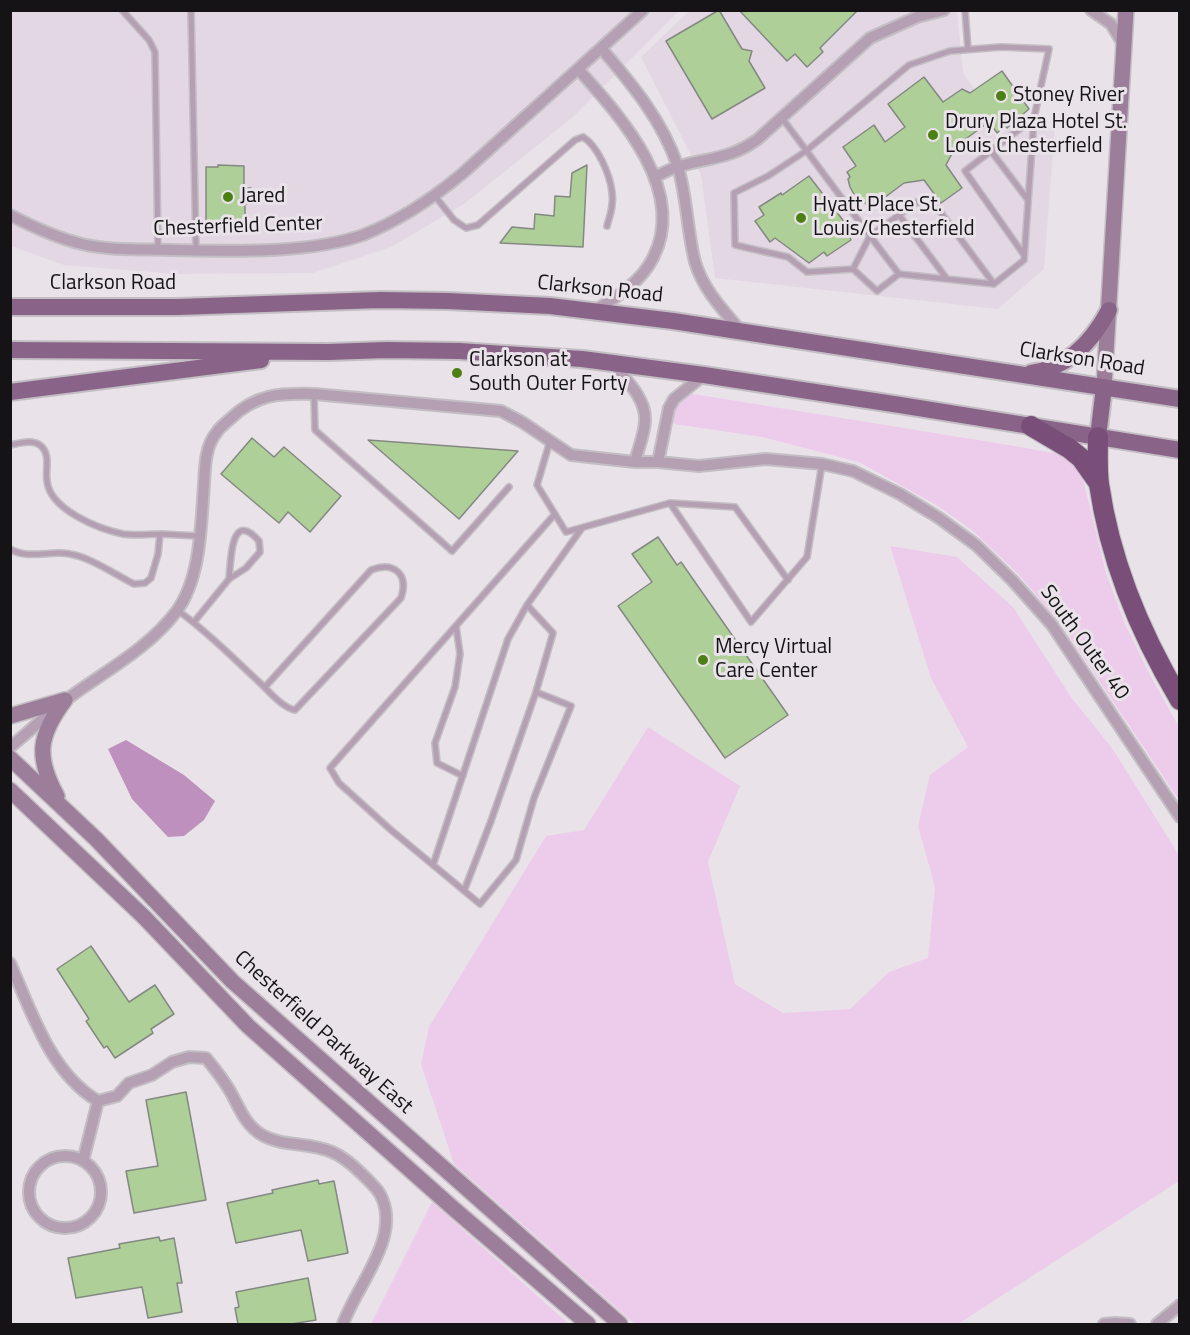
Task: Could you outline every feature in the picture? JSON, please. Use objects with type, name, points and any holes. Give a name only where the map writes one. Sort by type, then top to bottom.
[{"type":"highway","points":[[1031,426],[1081,458],[1098,482]]},
{"type":"highway","points":[[1098,437],[1098,482],[1122,580],[1134,613],[1179,700]]},
{"type":"main road","name":"Clarkson Road","points":[[10,307],[188,307],[425,301],[503,303],[596,310],[740,330],[1179,399]]},
{"type":"main road","points":[[1023,374],[1043,371],[1062,363],[1076,353],[1090,340],[1109,310]]},
{"type":"main road","points":[[10,350],[328,352],[386,350],[531,355],[612,362],[704,375],[1179,450]]},
{"type":"main road","points":[[10,392],[328,352]]},
{"type":"main road","points":[[1098,437],[1104,387]]},
{"type":"street","name":"Chesterfield Center","points":[[10,215],[29,226],[83,244],[110,248],[196,250],[302,248],[331,244],[387,225],[410,214],[435,196],[643,10]]},
{"type":"street","points":[[655,177],[678,167],[726,157],[743,150],[870,38],[917,17],[944,10]]},
{"type":"street","points":[[1091,10],[1111,24],[1124,45]]},
{"type":"street","points":[[1104,387],[1126,10]]},
{"type":"street","points":[[601,48],[637,91],[661,129],[678,167],[695,262],[714,301],[740,330]]},
{"type":"street","points":[[578,69],[612,108],[639,146],[655,177],[663,214],[661,238],[653,259],[640,277],[625,291],[596,310]]},
{"type":"street","points":[[612,362],[643,405],[646,420],[635,462]]},
{"type":"street","points":[[658,462],[669,408],[674,399],[704,375]]},
{"type":"street","name":"South Outer 40","points":[[10,747],[66,700],[123,662],[151,638],[177,610],[189,588],[196,566],[206,459],[216,432],[237,412],[252,402],[265,397],[314,394],[501,411],[522,422],[571,455],[699,466],[766,459],[822,464],[853,471],[900,494],[939,518],[976,545],[1013,580],[1052,626],[1179,817]]},
{"type":"street","points":[[10,716],[66,700]]},
{"type":"street","points":[[62,807],[48,781],[42,752],[45,733],[51,719],[66,700]]},
{"type":"street","name":"Chesterfield Parkway East","points":[[10,758],[96,839],[231,981],[620,1324]]},
{"type":"street","name":"Chesterfield Parkway East","points":[[10,790],[144,917],[248,1026],[454,1209],[588,1324]]},
{"type":"street","points":[[10,963],[42,1038],[78,1086],[98,1101]]},
{"type":"street","points":[[98,1101],[117,1096],[129,1083],[152,1075],[172,1062],[189,1057],[206,1058],[230,1091],[243,1116],[261,1134],[282,1143],[303,1144],[333,1152],[356,1168],[380,1193],[387,1213],[385,1233],[375,1262],[348,1311],[344,1324]]},
{"type":"street","points":[[83,1161],[98,1101]]},
{"type":"street","points":[[65,1156],[83,1161],[98,1176],[101,1198],[97,1210],[83,1224],[74,1228],[61,1229],[52,1226],[39,1217],[32,1206],[29,1194],[30,1182],[37,1169],[47,1161],[65,1156]]},
{"type":"street","points":[[1157,1324],[1179,1305]]},
{"type":"street","points":[[1104,1324],[1130,1324]]},
{"type":"lane","points":[[122,10],[149,40],[155,52],[158,250]]},
{"type":"lane","points":[[191,10],[196,250]]},
{"type":"lane","points":[[965,10],[968,49]]},
{"type":"lane","points":[[1001,47],[1049,50],[1034,118],[1024,260],[994,284],[898,274],[877,291],[853,269],[807,272],[788,257],[735,245],[734,193],[768,176],[806,151],[909,65],[950,51],[968,49],[1001,47]]},
{"type":"lane","points":[[782,118],[898,274]]},
{"type":"lane","points":[[1024,256],[965,171],[1034,118]]},
{"type":"lane","points":[[435,196],[454,220],[466,228],[478,225],[575,140],[583,137],[590,141],[598,152],[612,190],[612,206],[607,226]]},
{"type":"lane","points":[[991,151],[1029,201]]},
{"type":"lane","points":[[853,269],[870,236],[917,202],[939,210],[994,284]]},
{"type":"lane","points":[[899,215],[947,279]]},
{"type":"lane","points":[[314,394],[315,430],[452,551],[509,487]]},
{"type":"lane","points":[[550,441],[537,486],[566,532],[670,503],[735,507],[788,579]]},
{"type":"lane","points":[[10,446],[34,442],[41,446],[47,453],[47,484],[59,503],[73,516],[124,534],[199,536]]},
{"type":"lane","points":[[670,503],[752,622],[807,557],[822,464]]},
{"type":"lane","points":[[536,692],[571,706],[534,798],[516,860],[480,904],[391,830],[339,783],[330,768],[555,514]]},
{"type":"lane","points":[[433,865],[508,639],[527,605],[582,528]]},
{"type":"lane","points":[[194,622],[229,579],[246,568],[260,552],[259,541],[253,534],[244,531],[233,539],[229,579]]},
{"type":"lane","points":[[10,549],[29,554],[69,554],[83,558],[140,585],[151,578],[158,554],[160,534]]},
{"type":"lane","points":[[177,610],[194,622],[265,687],[288,708],[295,710],[401,598],[405,586],[401,574],[393,568],[381,566],[371,570],[265,687]]},
{"type":"lane","points":[[464,891],[536,692],[553,633],[527,605]]},
{"type":"lane","points":[[456,626],[460,654],[455,687],[435,743],[437,763],[463,776]]},
{"type":"shaded area","points":[[10,11],[679,11],[573,117],[464,204],[391,247],[313,273],[176,274],[64,265],[11,246]]},
{"type":"shaded area","points":[[689,11],[957,11],[963,73],[989,110],[988,125],[996,137],[1019,121],[1055,126],[1044,269],[998,309],[715,278],[701,175],[641,57]]},
{"type":"shaded area","points":[[681,392],[1059,454],[1073,464],[1083,479],[1106,573],[1125,624],[1179,727],[1179,800],[1063,627],[1019,575],[973,531],[938,506],[859,462],[762,437],[674,424],[669,415]]},
{"type":"shaded area","points":[[890,546],[957,557],[1013,607],[1071,697],[1112,748],[1179,855],[1179,1181],[958,1324],[635,1324],[454,1164],[421,1064],[429,1027],[546,836],[584,830],[648,727],[740,786],[708,862],[735,984],[783,1013],[850,1009],[889,972],[928,958],[935,887],[918,826],[930,775],[968,747],[931,678]]},
{"type":"shaded area","points":[[126,740],[184,775],[215,801],[204,820],[184,836],[168,837],[132,799],[108,749]]},
{"type":"shaded area","points":[[432,1202],[569,1324],[371,1324]]},
{"type":"building","points":[[719,10],[742,49],[752,51],[749,61],[765,88],[712,119],[666,41]]},
{"type":"building","points":[[739,10],[858,10],[820,48],[823,52],[807,67],[795,54],[787,61]]},
{"type":"building","name":"Drury Plaza Hotel St. Louis Chesterfield","points":[[1002,71],[1029,109],[1007,128],[1005,126],[997,133],[989,122],[956,146],[946,165],[962,188],[941,203],[924,180],[904,183],[872,207],[856,198],[850,187],[848,179],[850,177],[847,172],[856,166],[843,147],[874,125],[885,142],[905,127],[888,104],[924,77],[943,102],[962,89],[970,93]]},
{"type":"building","name":"Jared","points":[[218,165],[244,166],[244,188],[251,188],[251,204],[245,204],[245,226],[218,229],[218,227],[206,227],[206,167],[218,167]]},
{"type":"building","points":[[587,165],[583,247],[500,243],[512,227],[534,229],[535,214],[554,216],[555,196],[570,197],[572,173]]},
{"type":"building","name":"Hyatt Place St. Louis/Chesterfield","points":[[809,176],[849,228],[847,229],[852,236],[851,240],[827,256],[824,252],[809,263],[775,238],[770,242],[755,221],[764,215],[759,207],[781,193],[782,195]]},
{"type":"building","points":[[252,438],[274,457],[284,447],[341,496],[310,532],[288,512],[279,523],[221,474]]},
{"type":"building","points":[[368,440],[518,451],[459,519]]},
{"type":"building","name":"Mercy Virtual Care Center","points":[[658,537],[677,565],[681,562],[788,715],[725,758],[618,606],[652,582],[632,554]]},
{"type":"building","points":[[91,946],[129,1002],[155,985],[174,1014],[151,1029],[153,1033],[115,1058],[107,1046],[104,1048],[86,1021],[89,1019],[57,969]]},
{"type":"building","points":[[186,1092],[206,1200],[134,1213],[126,1171],[158,1166],[146,1100]]},
{"type":"building","points":[[318,1180],[319,1184],[334,1181],[348,1253],[308,1261],[301,1230],[236,1243],[227,1203]]},
{"type":"building","points":[[159,1237],[160,1241],[174,1238],[182,1283],[177,1283],[182,1312],[148,1318],[142,1287],[76,1298],[68,1258],[120,1248],[119,1244]]},
{"type":"building","points":[[308,1278],[316,1320],[291,1324],[238,1324],[235,1308],[239,1307],[236,1292]]},
{"type":"place","name":"Stoney River","points":[[1001,96]]},
{"type":"place","name":"Drury Plaza Hotel St. Louis Chesterfield","points":[[933,135]]},
{"type":"place","name":"Jared","points":[[228,197]]},
{"type":"place","name":"Hyatt Place St. Louis/Chesterfield","points":[[801,218]]},
{"type":"place","name":"Clarkson at South Outer Forty","points":[[457,373]]},
{"type":"place","name":"Mercy Virtual Care Center","points":[[703,660]]}]
